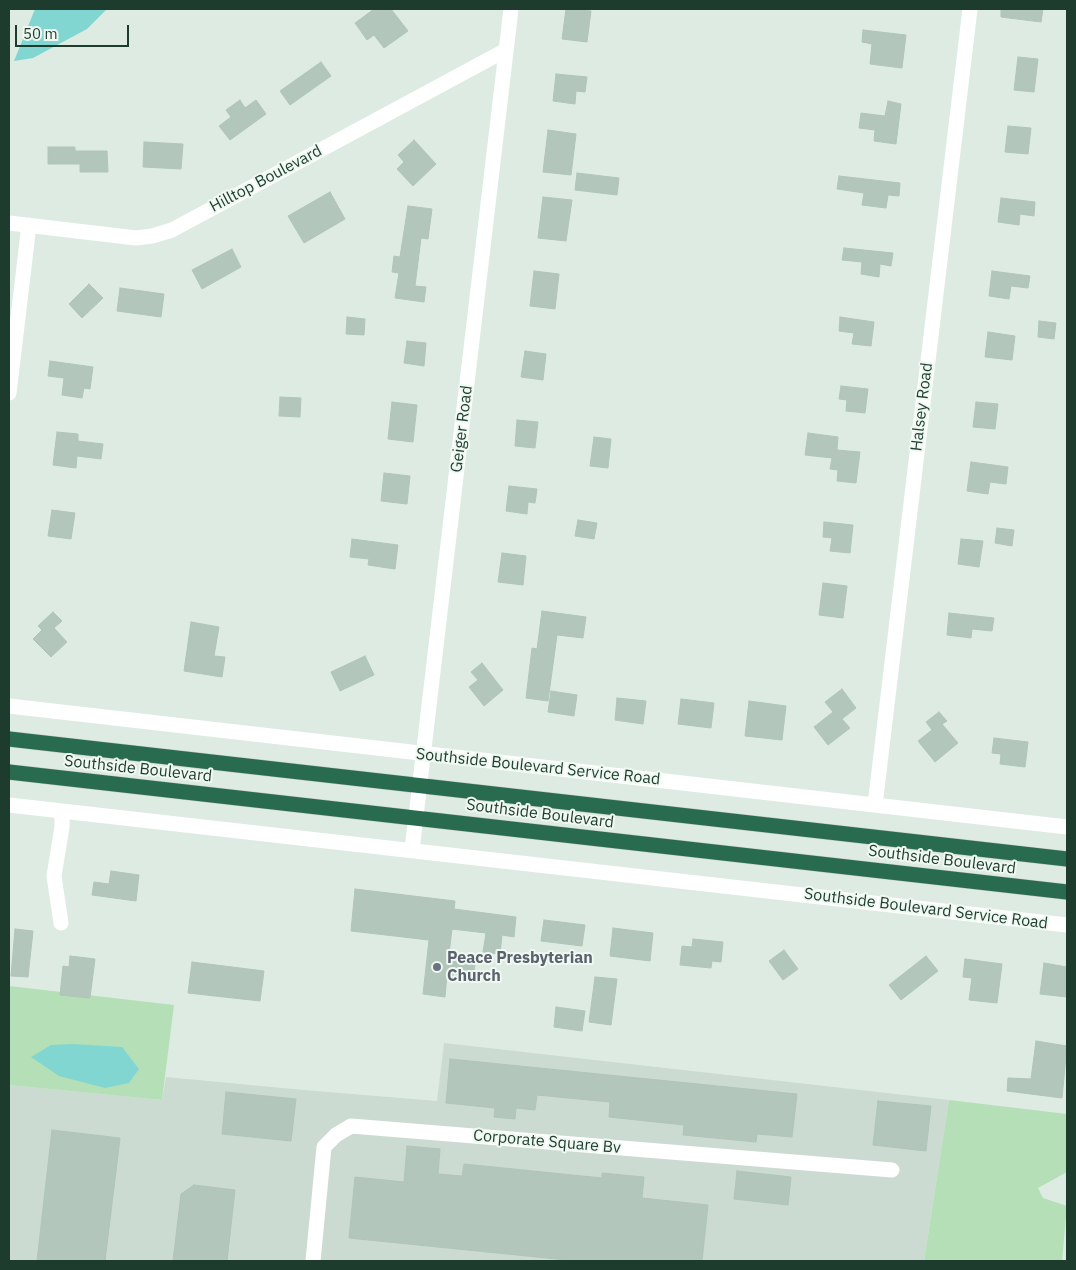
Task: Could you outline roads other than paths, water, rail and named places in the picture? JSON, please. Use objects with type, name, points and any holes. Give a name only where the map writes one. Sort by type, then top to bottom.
[{"type":"highway","name":"Southside Boulevard","points":[[9,739],[1067,859]]},
{"type":"highway","name":"Southside Boulevard","points":[[9,772],[1067,892]]},
{"type":"street","name":"Geiger Road","points":[[412,850],[511,9]]},
{"type":"street","name":"Halsey Road","points":[[875,805],[970,9]]},
{"type":"street","name":"Hilltop Boulevard","points":[[9,223],[136,238],[152,236],[172,230],[506,50]]},
{"type":"street","points":[[9,393],[29,225]]},
{"type":"street","name":"Southside Boulevard Service Road","points":[[9,706],[1067,827]]},
{"type":"street","name":"Southside Boulevard Service Road","points":[[9,805],[1067,925]]},
{"type":"street","points":[[61,923],[54,876],[62,827],[62,811]]},
{"type":"street","name":"Corporate Square Bv","points":[[313,1261],[324,1147],[336,1135],[351,1126],[892,1170]]},
{"type":"water","points":[[35,9],[107,9],[87,29],[33,58],[14,61]]},
{"type":"water","points":[[73,1044],[122,1047],[139,1069],[129,1083],[105,1088],[59,1076],[31,1057],[51,1045]]},
{"type":"place","name":"Peace Presbyterian Church","points":[[437,967]]}]
